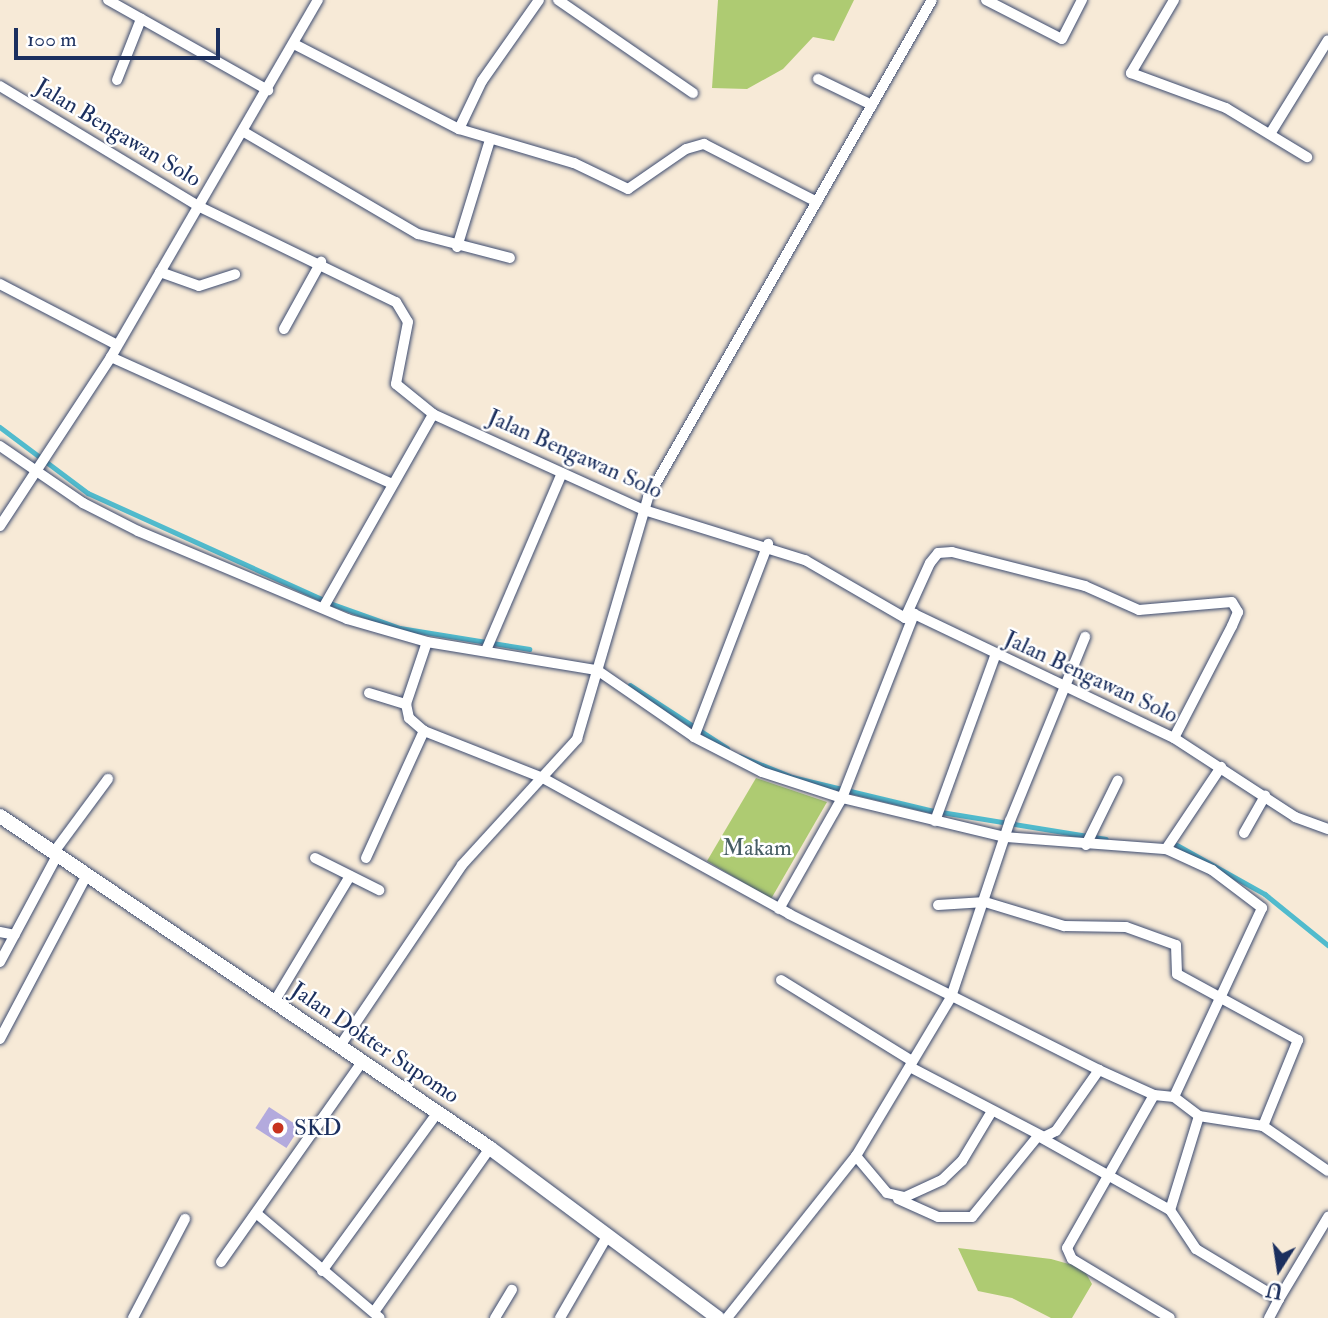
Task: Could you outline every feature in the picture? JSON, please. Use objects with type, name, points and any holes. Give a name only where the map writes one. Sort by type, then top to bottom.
[{"type":"street","points":[[108,0],[268,90]]},
{"type":"street","points":[[0,526],[40,461],[111,357],[244,132],[318,0]]},
{"type":"street","points":[[458,129],[482,81],[538,0]]},
{"type":"street","points":[[558,0],[693,93]]},
{"type":"street","points":[[340,1046],[461,865],[577,738],[644,510],[932,0]]},
{"type":"street","points":[[986,0],[1005,5],[1062,39],[1082,0]]},
{"type":"street","points":[[1174,0],[1131,73],[1226,108],[1307,157]]},
{"type":"street","points":[[117,80],[142,19]]},
{"type":"street","points":[[1270,134],[1328,40]]},
{"type":"street","points":[[294,44],[458,129],[574,163],[628,189],[704,144],[817,202]]},
{"type":"street","points":[[818,79],[872,105]]},
{"type":"street","name":"Jalan Bengawan Solo","points":[[0,86],[200,207],[321,262],[406,310],[396,384],[433,414],[644,510],[768,544],[909,616],[996,656],[1068,684],[1174,738],[1265,796],[1328,829]]},
{"type":"street","points":[[244,132],[355,200],[457,247],[510,258]]},
{"type":"street","points":[[457,247],[490,140]]},
{"type":"street","points":[[284,329],[321,262]]},
{"type":"street","points":[[160,272],[200,286],[235,274]]},
{"type":"street","points":[[0,284],[117,345]]},
{"type":"street","points":[[111,357],[392,484]]},
{"type":"street","points":[[325,602],[433,414]]},
{"type":"street","points":[[0,446],[40,461],[83,503],[138,531],[427,642],[487,644],[597,670],[762,772],[1008,829],[1166,849],[1212,870],[1262,908],[1174,1097]]},
{"type":"street","points":[[487,644],[562,473]]},
{"type":"street","points":[[695,732],[768,544]]},
{"type":"street","points":[[779,909],[844,791],[909,616],[930,563],[937,553],[952,552],[1085,586],[1139,610],[1232,602],[1238,612],[1174,738]]},
{"type":"street","points":[[727,1318],[856,1156],[951,997],[1008,829],[1085,637]]},
{"type":"street","points":[[427,642],[406,705],[409,718],[424,731],[543,778],[779,909],[1099,1070],[1154,1095],[1174,1097],[1199,1116],[1263,1126],[1328,1171]]},
{"type":"street","points":[[935,814],[996,656]]},
{"type":"street","points":[[369,692],[406,705]]},
{"type":"street","points":[[366,858],[424,731]]},
{"type":"street","points":[[1166,849],[1221,768]]},
{"type":"street","points":[[0,962],[56,853],[107,779]]},
{"type":"street","points":[[1087,840],[1118,780]]},
{"type":"street","points":[[1244,833],[1265,796]]},
{"type":"street","name":"Jalan Dokter Supomo","points":[[0,816],[490,1148],[608,1235],[708,1315]]},
{"type":"street","points":[[315,858],[379,890]]},
{"type":"street","points":[[0,1039],[87,875]]},
{"type":"street","points":[[274,1002],[350,876]]},
{"type":"street","points":[[938,905],[985,902],[1064,926],[1126,927],[1166,939],[1176,945],[1177,974],[1219,1000],[1297,1040],[1263,1126]]},
{"type":"street","points":[[0,932],[15,935]]},
{"type":"street","points":[[781,980],[911,1064],[1170,1210],[1196,1249],[1279,1299]]},
{"type":"street","points":[[221,1262],[363,1061]]},
{"type":"street","points":[[856,1156],[898,1199],[938,1217],[972,1217],[1038,1136],[1056,1131],[1099,1070]]},
{"type":"street","points":[[1154,1095],[1107,1175],[1068,1255],[1170,1318]]},
{"type":"street","points":[[898,1199],[942,1180],[962,1161],[992,1111]]},
{"type":"street","points":[[322,1271],[438,1112]]},
{"type":"street","points":[[1170,1210],[1199,1116]]},
{"type":"street","points":[[256,1213],[377,1315],[490,1148]]},
{"type":"street","points":[[1269,1318],[1328,1217]]},
{"type":"street","points":[[132,1318],[185,1219]]},
{"type":"street","points":[[559,1318],[608,1235]]},
{"type":"street","points":[[495,1318],[512,1290]]},
{"type":"green space","points":[[718,0],[854,0],[834,41],[813,37],[783,69],[747,89],[712,88]]},
{"type":"green space","name":"Makam","points":[[756,778],[827,802],[771,899],[707,861]]},
{"type":"green space","points":[[958,1248],[1051,1259],[1083,1268],[1092,1284],[1072,1318],[1051,1318],[1012,1298],[978,1291]]},
{"type":"building","name":"SKD","points":[[269,1107],[300,1127],[286,1148],[255,1128]]},
{"type":"waterway","points":[[0,427],[88,493],[330,603],[400,628],[529,649]]},
{"type":"waterway","points":[[630,685],[727,748]]},
{"type":"waterway","points":[[740,756],[792,777],[929,810],[1106,839]]},
{"type":"waterway","points":[[1177,845],[1265,894],[1328,945]]},
{"type":"place","name":"SKD","points":[[278,1128]]}]
